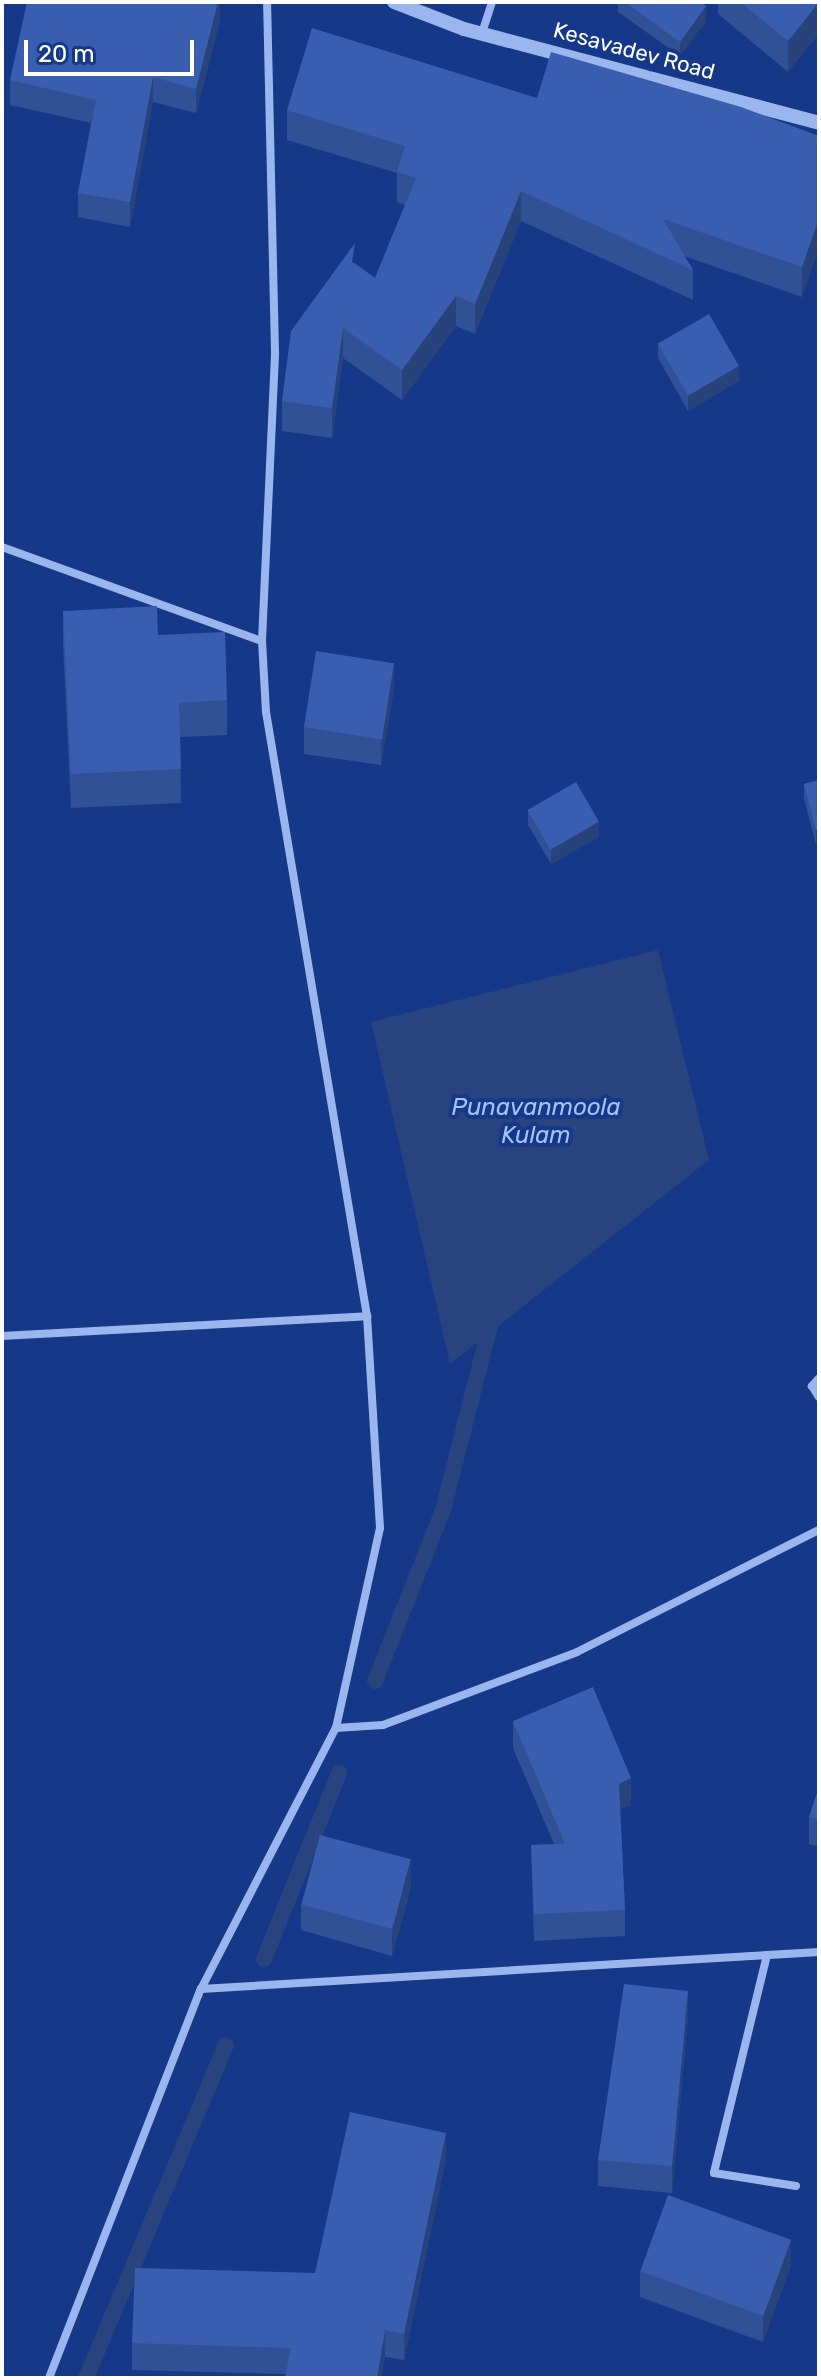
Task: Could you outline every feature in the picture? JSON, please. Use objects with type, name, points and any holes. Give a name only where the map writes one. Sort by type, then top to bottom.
[{"type":"street","points":[[49,2378],[201,1989],[336,1728],[380,1528],[367,1316],[269,728],[262,641],[275,352],[267,2]]},
{"type":"street","name":"Kesavadev Road","points":[[394,2],[482,33],[819,123]]},
{"type":"street","points":[[482,33],[492,2]]},
{"type":"street","points":[[2,547],[262,641]]},
{"type":"street","points":[[2,1336],[367,1316]]},
{"type":"street","points":[[819,1378],[812,1386],[819,1397]]},
{"type":"street","points":[[336,1728],[383,1725],[577,1652],[819,1530]]},
{"type":"street","points":[[201,1989],[819,1952]]},
{"type":"street","points":[[767,1955],[714,2173],[796,2186]]},
{"type":"water","name":"Punavanmoola Kulam","points":[[658,950],[709,1160],[450,1364],[371,1022]]},
{"type":"building","points":[[27,2],[218,2],[196,89],[153,77],[130,202],[78,193],[96,100],[10,80]]},
{"type":"building","points":[[625,2],[701,2],[706,6],[680,42]]},
{"type":"building","points":[[740,2],[819,2],[788,41]]},
{"type":"building","points":[[312,28],[537,98],[551,52],[741,107],[819,136],[819,219],[802,267],[663,219],[693,270],[521,191],[475,304],[456,296],[402,370],[343,328],[332,408],[282,401],[291,331],[355,243],[352,262],[375,278],[416,178],[397,172],[405,146],[287,110]]},
{"type":"building","points":[[709,314],[739,366],[688,395],[658,344]]},
{"type":"building","points":[[157,606],[158,635],[225,632],[227,700],[179,703],[181,769],[71,774],[63,611]]},
{"type":"building","points":[[316,651],[394,663],[382,739],[304,727]]},
{"type":"building","points":[[819,780],[819,829],[816,830],[804,784]]},
{"type":"building","points":[[576,782],[599,822],[551,850],[528,810]]},
{"type":"building","points":[[593,1687],[631,1778],[619,1784],[625,1910],[534,1914],[531,1845],[565,1844],[513,1721]]},
{"type":"building","points":[[819,1787],[819,1820],[809,1817]]},
{"type":"building","points":[[320,1835],[411,1859],[392,1929],[301,1905]]},
{"type":"building","points":[[624,1984],[688,1991],[672,2166],[598,2160]]},
{"type":"building","points":[[350,2112],[446,2133],[404,2334],[385,2330],[377,2378],[285,2378],[291,2348],[132,2343],[135,2268],[315,2273]]},
{"type":"building","points":[[668,2195],[791,2240],[763,2316],[640,2271]]},
{"type":"waterway","points":[[375,1681],[443,1510],[493,1314]]},
{"type":"waterway","points":[[264,1959],[339,1773]]},
{"type":"waterway","points":[[86,2378],[226,2045]]}]
